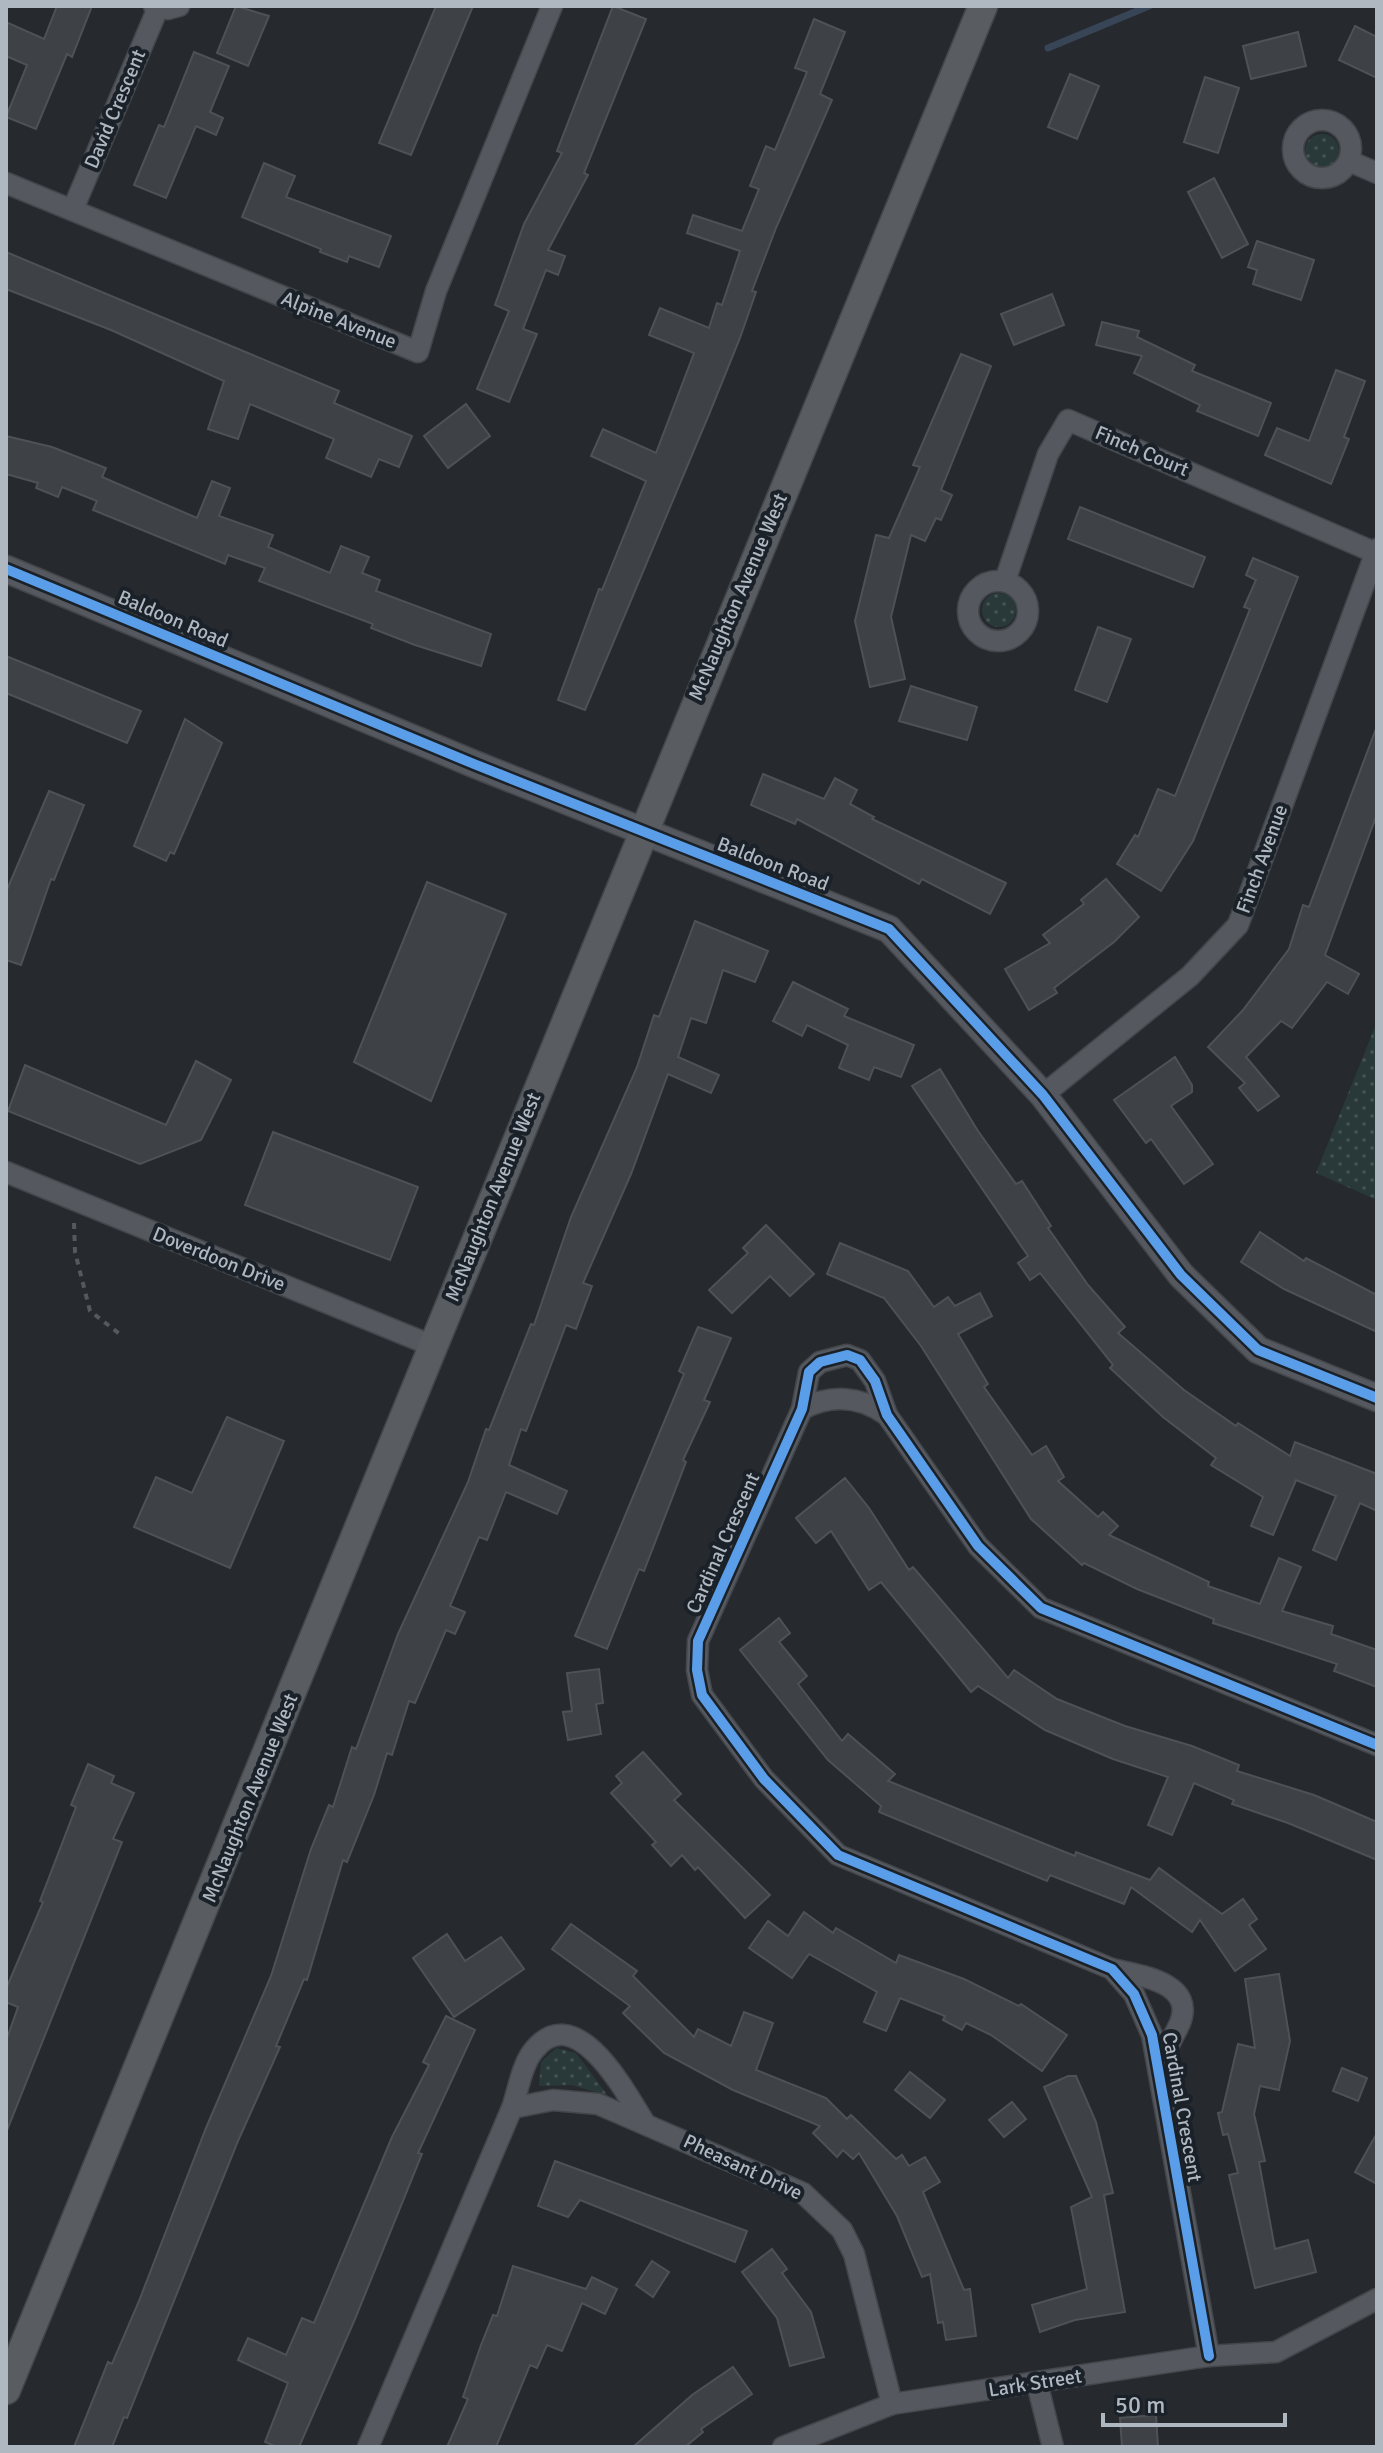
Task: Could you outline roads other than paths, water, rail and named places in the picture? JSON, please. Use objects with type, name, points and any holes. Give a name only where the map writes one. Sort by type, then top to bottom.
[{"type":"main road","name":"McNaughton Avenue West","points":[[6,2390],[641,831],[983,6]]},
{"type":"street","name":"Alpine Avenue","points":[[6,183],[418,352],[436,291],[552,6]]},
{"type":"street","name":"David Crescent","points":[[73,209],[163,7]]},
{"type":"street","points":[[1349,161],[1377,173]]},
{"type":"street","name":"Finch Court","points":[[1005,581],[1048,454],[1068,420],[1376,551]]},
{"type":"street","name":"Finch Avenue","points":[[1043,1095],[1190,976],[1238,925],[1376,551]]},
{"type":"street","name":"Baldoon Road","points":[[6,569],[641,831],[889,929],[1043,1095],[1181,1275],[1258,1350],[1377,1398]]},
{"type":"street","name":"Doverdoon Drive","points":[[6,1172],[433,1346]]},
{"type":"street","name":"Cardinal Crescent","points":[[1158,2077],[1167,2046],[1182,2019],[1178,1996],[1168,1985],[1154,1978],[1112,1969],[838,1855],[764,1779],[702,1695],[697,1670],[698,1641],[802,1409],[809,1372],[820,1362],[847,1355],[860,1360],[869,1370],[887,1415],[978,1546],[1041,1608],[1377,1745]]},
{"type":"street","points":[[802,1409],[825,1399],[842,1399],[860,1401],[887,1415]]},
{"type":"street","name":"Cardinal Crescent","points":[[1112,1969],[1134,1994],[1145,2015],[1209,2356]]},
{"type":"street","points":[[368,2447],[512,2108],[532,2052],[542,2042],[569,2036],[599,2055],[644,2122]]},
{"type":"street","name":"Pheasant Drive","points":[[512,2108],[530,2103],[576,2101],[598,2104],[803,2193],[842,2230],[854,2254],[892,2404]]},
{"type":"street","name":"Lark Street","points":[[783,2447],[892,2404],[1209,2356],[1276,2352],[1377,2299]]},
{"type":"street","points":[[1037,2383],[1053,2447]]},
{"type":"waterway","points":[[1048,48],[1149,6]]}]
